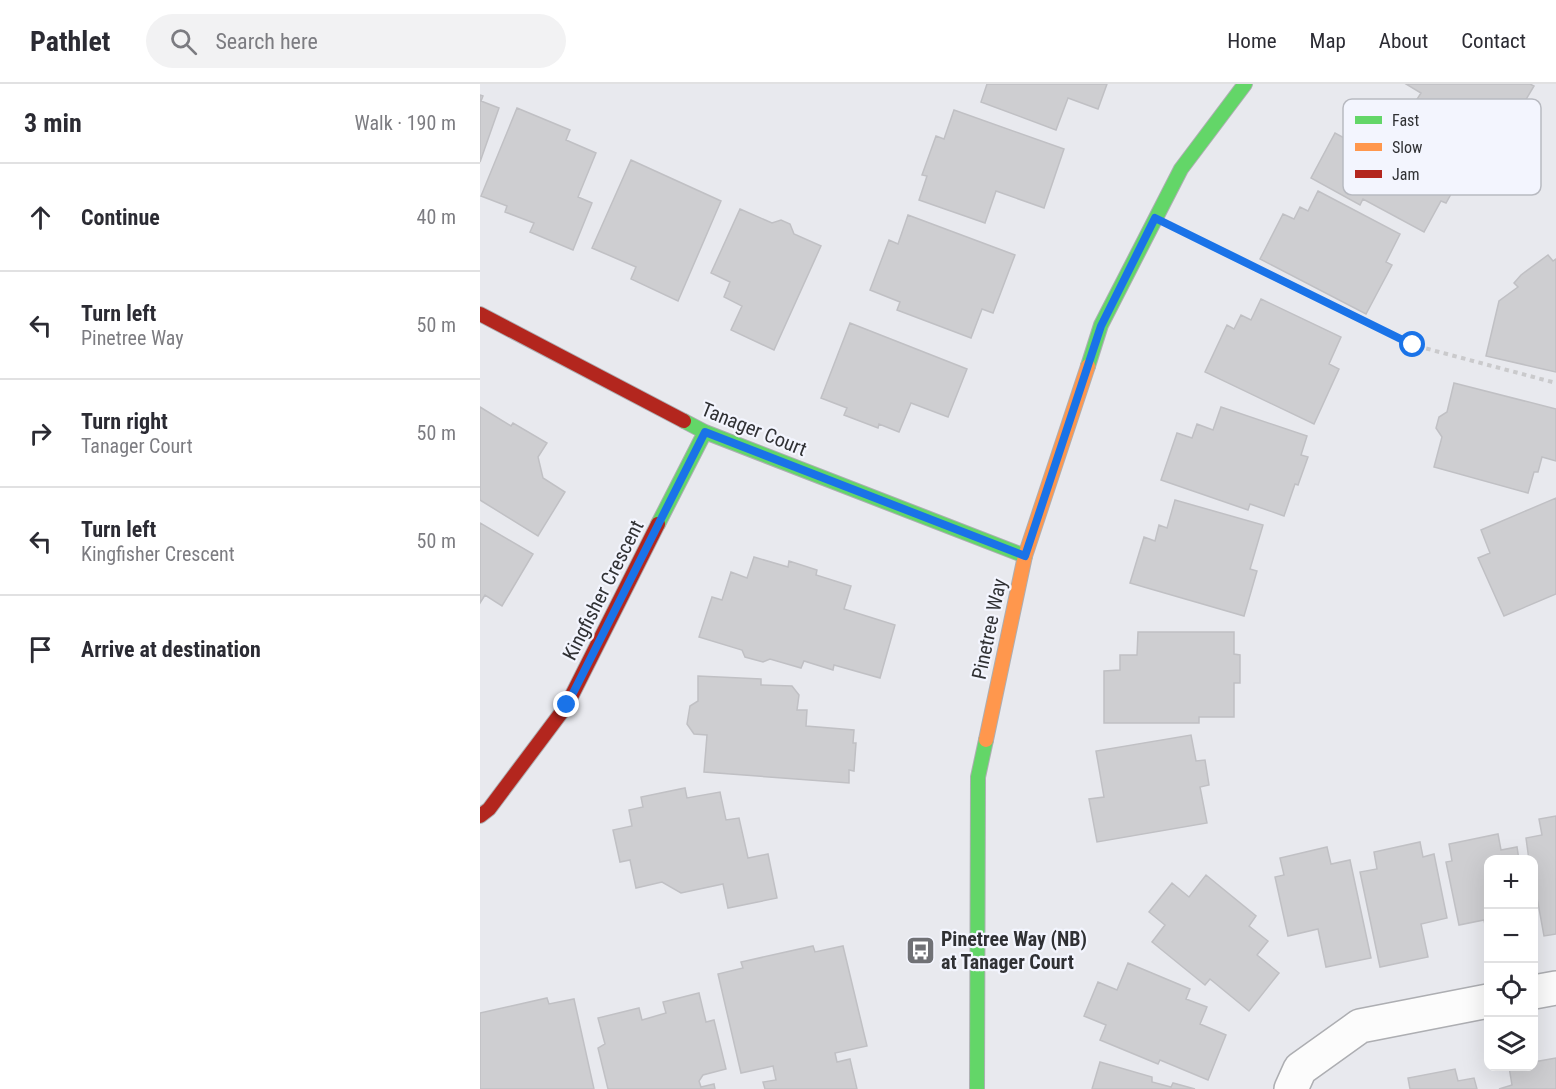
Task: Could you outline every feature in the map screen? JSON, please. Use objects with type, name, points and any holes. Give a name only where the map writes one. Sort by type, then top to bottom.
[{"type":"street","name":"Pinetree Way","points":[[977,1089],[978,777],[1025,556],[1101,326],[1180,169],[1245,84]]},
{"type":"street","name":"Tanager Court","points":[[480,314],[705,432],[1025,556]]},
{"type":"street","name":"Kingfisher Crescent","points":[[480,816],[489,809],[567,705],[705,432]]},
{"type":"street","points":[[1538,991],[1556,988]]},
{"type":"street","points":[[1292,1089],[1299,1069],[1360,1026],[1484,1002]]},
{"type":"path","points":[[1155,218],[1413,345],[1556,383]]},
{"type":"building","points":[[987,84],[1107,84],[1098,109],[1068,98],[1056,130],[981,102]]},
{"type":"building","points":[[1406,84],[1530,84],[1534,86],[1526,99],[1417,99],[1421,93]]},
{"type":"building","points":[[480,95],[483,96],[481,101],[499,108],[480,162]]},
{"type":"building","points":[[517,108],[570,130],[566,140],[596,153],[578,197],[592,203],[573,250],[530,232],[534,223],[505,212],[507,206],[481,196]]},
{"type":"building","points":[[954,110],[1064,149],[1044,208],[996,191],[985,223],[919,200],[927,176],[922,175],[936,136],[944,139]]},
{"type":"building","points":[[1335,133],[1343,137],[1343,195],[1450,195],[1446,203],[1441,201],[1424,232],[1363,199],[1360,205],[1311,178]]},
{"type":"building","points":[[631,160],[721,201],[678,301],[631,279],[636,267],[592,248]]},
{"type":"building","points":[[1318,191],[1400,234],[1386,262],[1392,265],[1366,314],[1260,259],[1283,214],[1294,219],[1300,207],[1308,211]]},
{"type":"building","points":[[740,209],[772,223],[781,220],[790,224],[794,234],[821,246],[774,350],[731,330],[742,306],[724,297],[730,282],[711,273]]},
{"type":"building","points":[[908,215],[1015,255],[993,313],[982,309],[971,338],[897,310],[900,302],[870,290],[889,240],[898,244]]},
{"type":"building","points":[[1548,255],[1553,261],[1556,259],[1556,372],[1486,356],[1499,301],[1518,287],[1514,283],[1521,275]]},
{"type":"building","points":[[1261,299],[1341,337],[1329,364],[1339,369],[1314,424],[1205,372],[1227,325],[1234,329],[1241,315],[1251,320]]},
{"type":"building","points":[[850,323],[967,369],[948,417],[911,403],[899,432],[879,424],[878,428],[844,415],[847,408],[821,398]]},
{"type":"building","points":[[1454,383],[1556,409],[1556,461],[1542,457],[1538,472],[1534,472],[1528,493],[1434,467],[1442,437],[1436,428],[1439,417],[1447,412]]},
{"type":"building","points":[[480,407],[511,426],[513,423],[547,443],[538,457],[543,478],[565,492],[538,536],[480,500]]},
{"type":"building","points":[[1221,407],[1307,436],[1301,455],[1308,457],[1298,485],[1295,484],[1284,516],[1250,504],[1248,510],[1161,480],[1177,433],[1192,438],[1197,424],[1213,430]]},
{"type":"building","points":[[1556,498],[1556,594],[1504,616],[1478,558],[1490,553],[1481,530]]},
{"type":"building","points":[[1175,500],[1263,525],[1250,569],[1257,571],[1244,616],[1130,583],[1144,537],[1155,541],[1159,525],[1167,528]]},
{"type":"building","points":[[480,523],[533,554],[502,606],[485,595],[480,603]]},
{"type":"building","points":[[754,557],[788,567],[789,561],[817,570],[816,575],[851,586],[844,609],[895,625],[880,678],[834,665],[833,670],[804,661],[801,668],[770,659],[763,662],[745,657],[742,650],[699,637],[712,597],[722,600],[731,572],[747,578]]},
{"type":"building","points":[[1138,632],[1234,632],[1234,654],[1240,655],[1240,683],[1234,683],[1234,717],[1199,717],[1199,723],[1104,723],[1104,671],[1120,670],[1120,655],[1137,655]]},
{"type":"building","points":[[698,676],[761,679],[761,685],[792,686],[799,695],[797,710],[807,710],[806,726],[854,730],[853,743],[856,743],[854,771],[849,770],[849,783],[704,772],[707,735],[694,734],[687,724],[690,706],[698,701]]},
{"type":"building","points":[[1191,735],[1196,761],[1205,760],[1209,785],[1200,787],[1207,823],[1097,842],[1089,799],[1104,797],[1096,751]]},
{"type":"building","points":[[685,788],[687,798],[720,792],[726,820],[739,818],[748,858],[768,854],[777,898],[728,908],[723,884],[681,893],[662,882],[636,888],[630,860],[620,862],[613,830],[632,826],[629,810],[643,807],[641,797]]},
{"type":"building","points":[[1556,816],[1556,934],[1544,936],[1538,903],[1538,855],[1528,855],[1526,838],[1542,835],[1539,819]]},
{"type":"building","points":[[1498,834],[1501,850],[1517,847],[1518,855],[1484,855],[1484,920],[1459,925],[1446,862],[1452,861],[1449,844]]},
{"type":"building","points":[[1420,842],[1423,857],[1434,854],[1447,918],[1421,924],[1428,957],[1380,967],[1360,872],[1377,869],[1374,852]]},
{"type":"building","points":[[1327,847],[1331,864],[1350,860],[1371,958],[1326,967],[1318,929],[1288,936],[1275,877],[1284,875],[1280,858]]},
{"type":"building","points":[[1206,875],[1256,916],[1249,926],[1268,941],[1257,955],[1279,973],[1249,1011],[1210,979],[1205,985],[1152,942],[1165,925],[1149,912],[1172,883],[1189,897]]},
{"type":"building","points":[[813,946],[815,952],[843,946],[867,1046],[835,1053],[837,1062],[850,1059],[857,1089],[765,1089],[763,1082],[776,1080],[773,1066],[741,1073],[718,974],[743,968],[741,962]]},
{"type":"building","points":[[1128,963],[1190,989],[1186,999],[1207,1007],[1200,1024],[1226,1035],[1208,1080],[1160,1060],[1158,1064],[1100,1040],[1106,1025],[1084,1016],[1098,982],[1117,990]]},
{"type":"building","points":[[699,993],[706,1022],[714,1020],[726,1069],[703,1075],[699,1081],[701,1087],[714,1084],[715,1089],[608,1089],[598,1048],[605,1044],[598,1018],[639,1008],[642,1020],[666,1013],[663,1002]]},
{"type":"building","points":[[547,998],[549,1004],[574,999],[594,1089],[480,1089],[480,1013]]},
{"type":"building","points":[[1556,1058],[1556,1089],[1499,1089],[1512,1085],[1510,1071],[1538,1071],[1538,1061]]},
{"type":"building","points":[[1100,1062],[1152,1077],[1152,1082],[1171,1087],[1173,1083],[1195,1089],[1092,1089]]},
{"type":"building","points":[[1455,1069],[1458,1081],[1474,1078],[1477,1089],[1410,1089],[1408,1078]]},
{"type":"traffic: fast","points":[[1088,366],[1101,325],[1181,169],[1245,84]]},
{"type":"traffic: fast","points":[[684,421],[705,432],[1025,556]]},
{"type":"traffic: fast","points":[[658,524],[705,432]]},
{"type":"traffic: fast","points":[[977,1089],[978,777],[986,740]]},
{"type":"traffic: slow","points":[[986,740],[1025,556],[1088,366]]},
{"type":"traffic: jam","points":[[480,314],[684,421]]},
{"type":"traffic: jam","points":[[480,816],[489,809],[567,705],[658,524]]},
{"type":"place","name":"Pinetree Way (NB) at Tanager Court","points":[[920,950]]},
{"type":"route","points":[[567,705],[705,432],[1025,556],[1101,326],[1155,218],[1413,345]]}]
